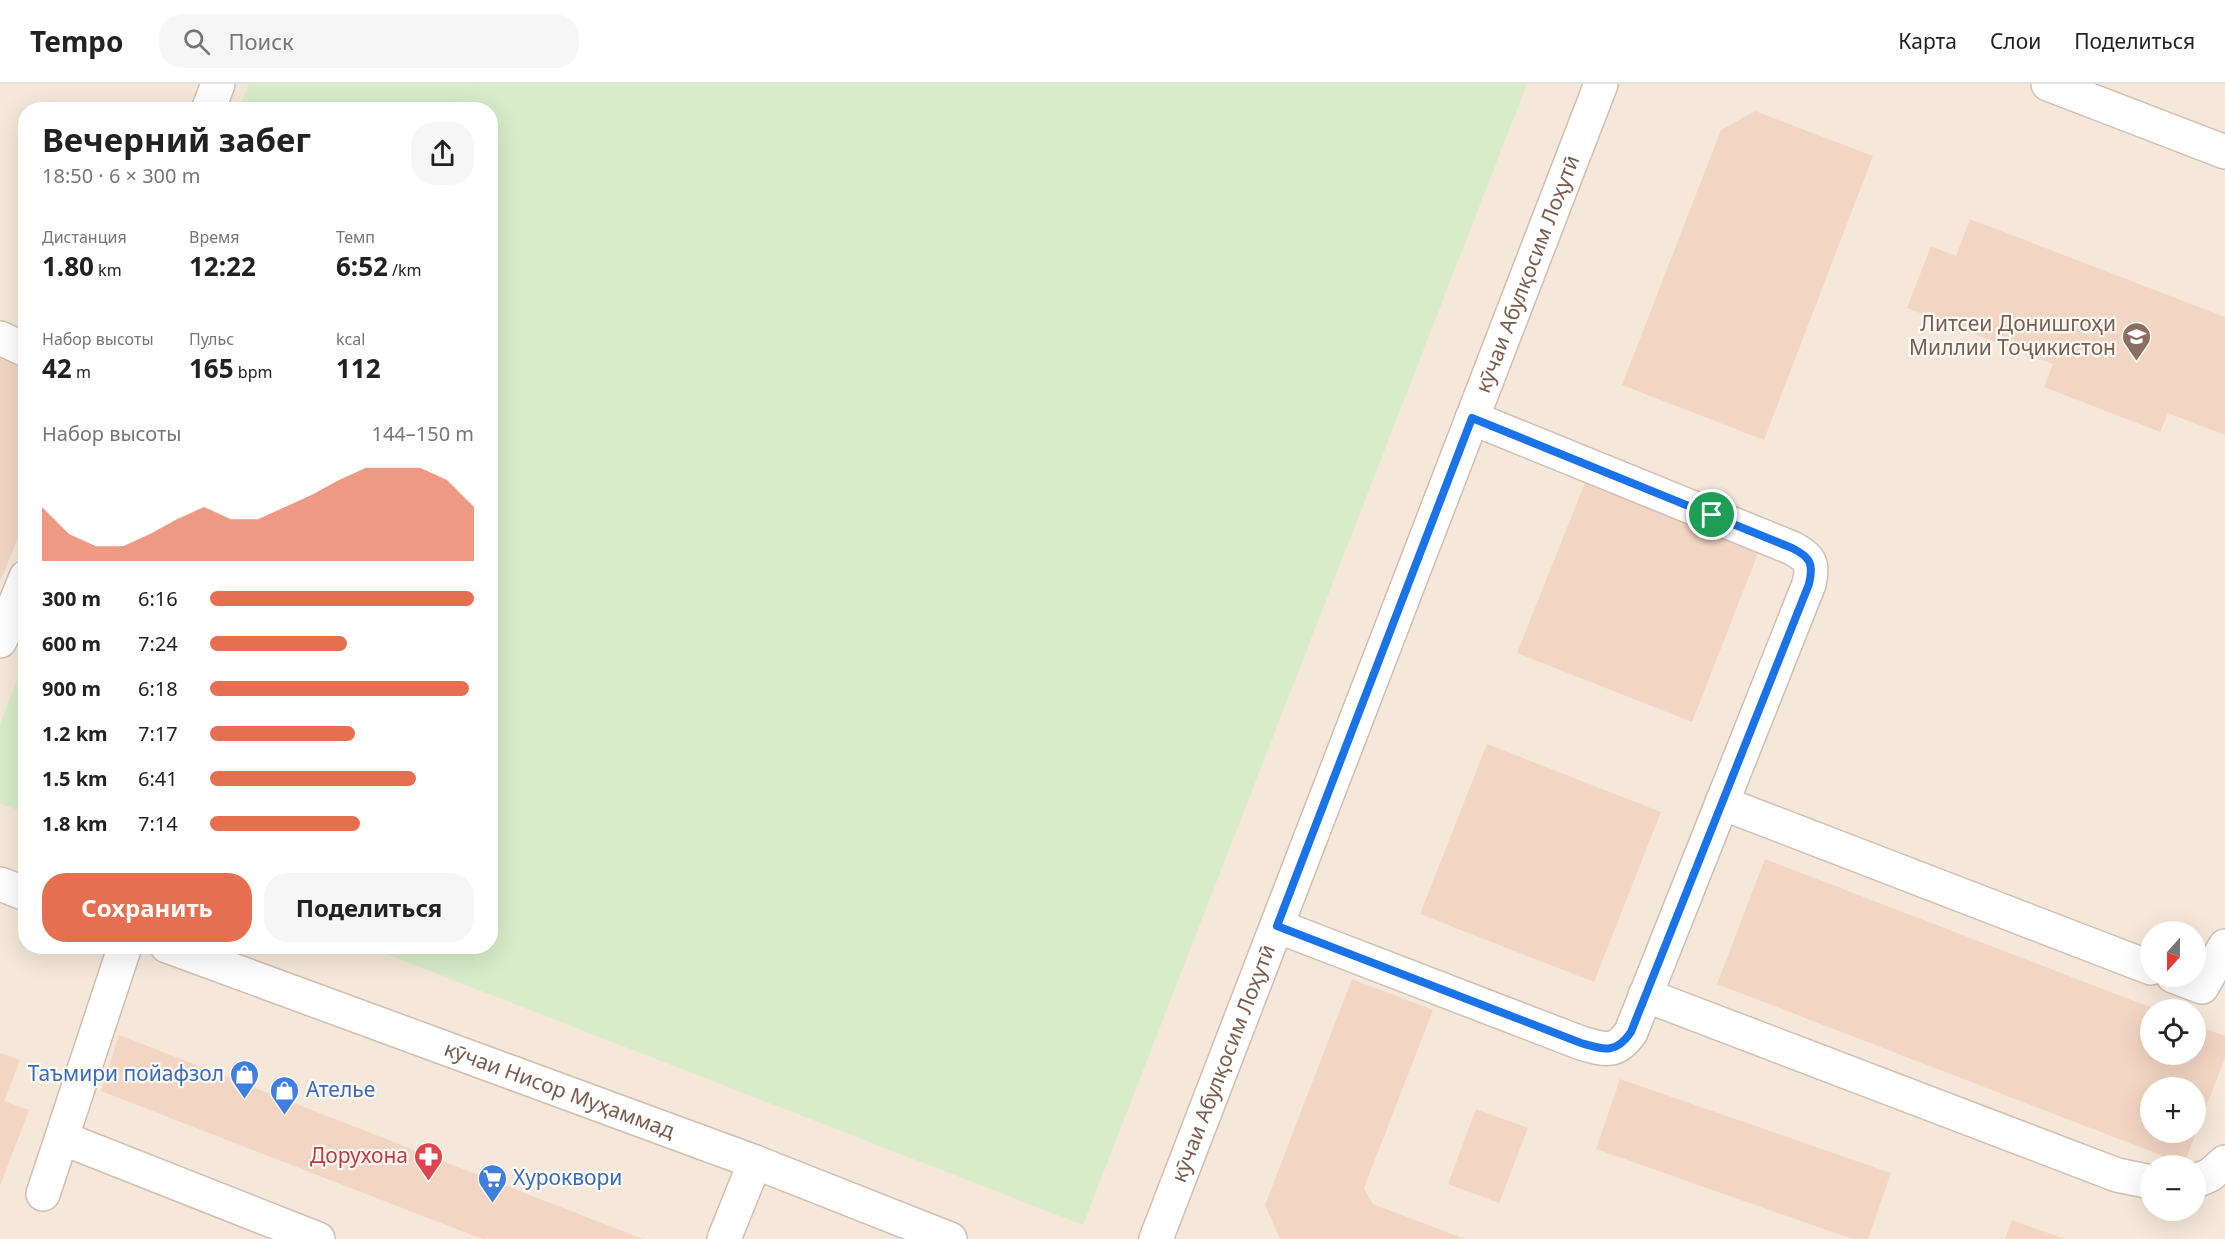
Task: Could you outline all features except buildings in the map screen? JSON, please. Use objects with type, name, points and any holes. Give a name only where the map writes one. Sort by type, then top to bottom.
[{"type":"street","points":[[211,102],[218,84]]},
{"type":"street","name":"кӯчаи Абулқосим Лоҳутӣ","points":[[1156,1239],[1601,84]]},
{"type":"street","points":[[2048,84],[2225,152]]},
{"type":"street","points":[[0,338],[18,346]]},
{"type":"street","points":[[1277,926],[1600,1049],[1615,1049],[1631,1032],[1809,584],[1812,572],[1805,555],[1781,543],[1472,418]]},
{"type":"street","points":[[0,641],[18,597]]},
{"type":"street","points":[[1722,803],[2140,964]]},
{"type":"street","points":[[0,885],[18,891]]},
{"type":"street","points":[[2200,989],[2225,946]]},
{"type":"street","points":[[43,1194],[122,954]]},
{"type":"street","name":"кӯчаи Нисор Муҳаммад","points":[[188,954],[755,1162],[950,1239]]},
{"type":"street","points":[[1646,995],[2106,1170],[2140,1179]]},
{"type":"street","points":[[62,1138],[318,1239]]},
{"type":"street","points":[[724,1239],[755,1162]]},
{"type":"street","points":[[2206,1177],[2225,1162]]},
{"type":"shaded area","points":[[0,84],[2225,84],[2225,1239],[0,1239]]},
{"type":"green space","points":[[249,84],[1527,84],[1083,1225],[386,954],[498,954],[498,102],[242,102]]},
{"type":"green space","points":[[18,677],[18,810],[0,803],[0,725]]},
{"type":"place","name":"Литсеи Донишгоҳи Миллии Тоҷикистон","points":[[2137,362]]},
{"type":"place","name":"Таъмири пойафзол","points":[[245,1100]]},
{"type":"place","name":"Ателье","points":[[285,1116]]},
{"type":"place","name":"Дорухона","points":[[429,1182]]},
{"type":"place","name":"Хуроквори","points":[[492,1204]]},
{"type":"route","points":[[1472,418],[1712,515],[1805,555],[1812,572],[1631,1032],[1624,1042],[1615,1049],[1600,1049],[1581,1043],[1277,926],[1472,418]]}]
